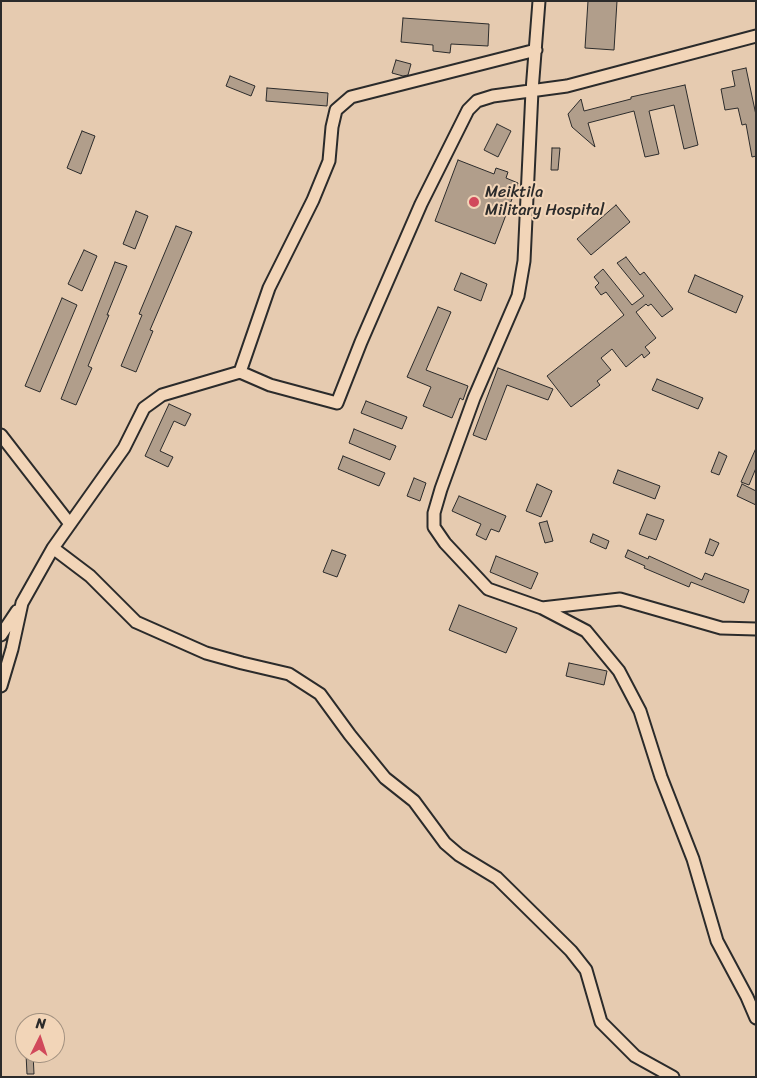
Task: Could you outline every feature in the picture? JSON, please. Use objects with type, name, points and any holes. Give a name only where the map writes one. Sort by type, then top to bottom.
[{"type":"street","points":[[539,1],[532,91],[524,261],[518,296],[474,398],[434,513],[434,527],[445,543],[488,589],[542,608],[586,631],[619,670],[640,711],[661,777],[693,859],[718,941],[756,1018]]},
{"type":"street","points":[[1,634],[22,603],[53,548],[124,448],[144,408],[162,395],[240,372],[270,385],[337,403],[361,342],[421,204],[468,110],[477,102],[493,96],[566,86],[756,36]]},
{"type":"street","points":[[240,372],[269,288],[313,200],[329,161],[332,127],[336,110],[352,97],[536,50]]},
{"type":"street","points":[[1,435],[70,524]]},
{"type":"street","points":[[53,548],[90,576],[136,622],[206,653],[289,674],[320,694],[385,778],[414,801],[445,843],[459,855],[497,878],[571,951],[586,970],[601,1022],[635,1056],[673,1077]]},
{"type":"street","points":[[542,608],[620,599],[721,628],[756,629]]},
{"type":"street","points":[[1,686],[12,649],[22,603]]},
{"type":"building","points":[[588,1],[617,1],[614,50],[585,48]]},
{"type":"building","points":[[403,18],[489,24],[488,46],[451,44],[450,53],[433,51],[433,45],[401,42]]},
{"type":"building","points":[[396,60],[411,64],[408,75],[403,76],[392,73]]},
{"type":"building","points":[[746,68],[756,115],[756,156],[752,157],[746,124],[742,125],[738,108],[725,110],[721,89],[735,86],[732,71]]},
{"type":"building","points":[[230,76],[255,86],[251,96],[226,86]]},
{"type":"building","points":[[685,85],[698,145],[684,149],[674,105],[649,111],[659,154],[645,157],[634,111],[588,123],[595,147],[572,127],[568,114],[581,99],[584,111],[631,99],[631,97]]},
{"type":"building","points":[[267,88],[328,93],[327,106],[266,101]]},
{"type":"building","points":[[497,124],[511,131],[498,157],[484,150]]},
{"type":"building","points":[[82,131],[95,136],[81,174],[67,168]]},
{"type":"building","points":[[552,148],[560,148],[558,170],[551,170]]},
{"type":"building","points":[[458,160],[494,174],[496,168],[508,172],[506,178],[518,183],[495,244],[435,221]]},
{"type":"building","points":[[616,205],[630,222],[591,255],[577,239]]},
{"type":"building","points":[[136,211],[148,216],[135,249],[123,244]]},
{"type":"building","points":[[176,226],[192,232],[150,330],[153,331],[136,372],[121,366],[142,315],[139,314]]},
{"type":"building","points":[[84,250],[97,256],[82,291],[68,284]]},
{"type":"building","points":[[626,257],[640,275],[644,272],[673,309],[662,317],[651,304],[648,306],[646,304],[636,312],[656,338],[645,347],[650,353],[644,358],[642,354],[626,367],[612,349],[601,358],[611,370],[597,381],[600,385],[571,407],[547,376],[624,315],[606,292],[601,295],[595,287],[599,283],[594,277],[603,269],[632,305],[644,296],[617,263]]},
{"type":"building","points":[[115,262],[127,266],[88,366],[92,368],[76,405],[61,399]]},
{"type":"building","points":[[461,273],[487,284],[481,301],[454,290]]},
{"type":"building","points":[[695,275],[743,296],[736,313],[688,292]]},
{"type":"building","points":[[62,298],[77,305],[40,392],[25,386]]},
{"type":"building","points":[[438,307],[451,312],[426,370],[468,386],[463,400],[460,398],[452,418],[423,406],[431,387],[407,377]]},
{"type":"building","points":[[498,368],[553,389],[548,400],[507,385],[486,440],[473,435]]},
{"type":"building","points":[[657,379],[703,398],[698,409],[652,390]]},
{"type":"building","points":[[366,401],[407,417],[402,429],[361,413]]},
{"type":"building","points":[[169,404],[191,414],[185,426],[174,421],[160,451],[173,457],[168,467],[145,456]]},
{"type":"building","points":[[354,429],[396,446],[390,460],[349,443]]},
{"type":"building","points":[[756,448],[756,468],[749,485],[741,482]]},
{"type":"building","points":[[719,452],[727,456],[719,475],[711,472]]},
{"type":"building","points":[[343,456],[385,473],[379,486],[338,469]]},
{"type":"building","points":[[618,470],[660,486],[655,499],[613,483]]},
{"type":"building","points":[[414,478],[426,483],[420,501],[407,496]]},
{"type":"building","points":[[537,484],[552,491],[541,517],[526,511]]},
{"type":"building","points":[[742,484],[756,491],[756,505],[737,496]]},
{"type":"building","points":[[459,496],[506,516],[499,532],[491,529],[486,540],[476,535],[481,524],[452,511]]},
{"type":"building","points":[[647,514],[664,520],[656,540],[639,534]]},
{"type":"building","points":[[547,521],[553,541],[545,543],[539,523]]},
{"type":"building","points":[[593,534],[609,541],[606,549],[590,542]]},
{"type":"building","points":[[710,539],[719,543],[713,556],[705,553]]},
{"type":"building","points":[[332,550],[346,555],[337,577],[323,572]]},
{"type":"building","points":[[628,550],[648,559],[649,556],[702,580],[705,573],[749,590],[744,603],[691,582],[689,587],[644,568],[645,566],[625,557]]},
{"type":"building","points":[[496,556],[538,573],[531,589],[490,572]]},
{"type":"building","points":[[459,605],[517,628],[506,653],[449,630]]},
{"type":"building","points":[[569,663],[607,671],[604,685],[566,676]]},
{"type":"building","points":[[26,1063],[33,1063],[34,1074],[27,1074]]},
{"type":"place","name":"Meiktila Military Hospital","points":[[474,202]]}]
